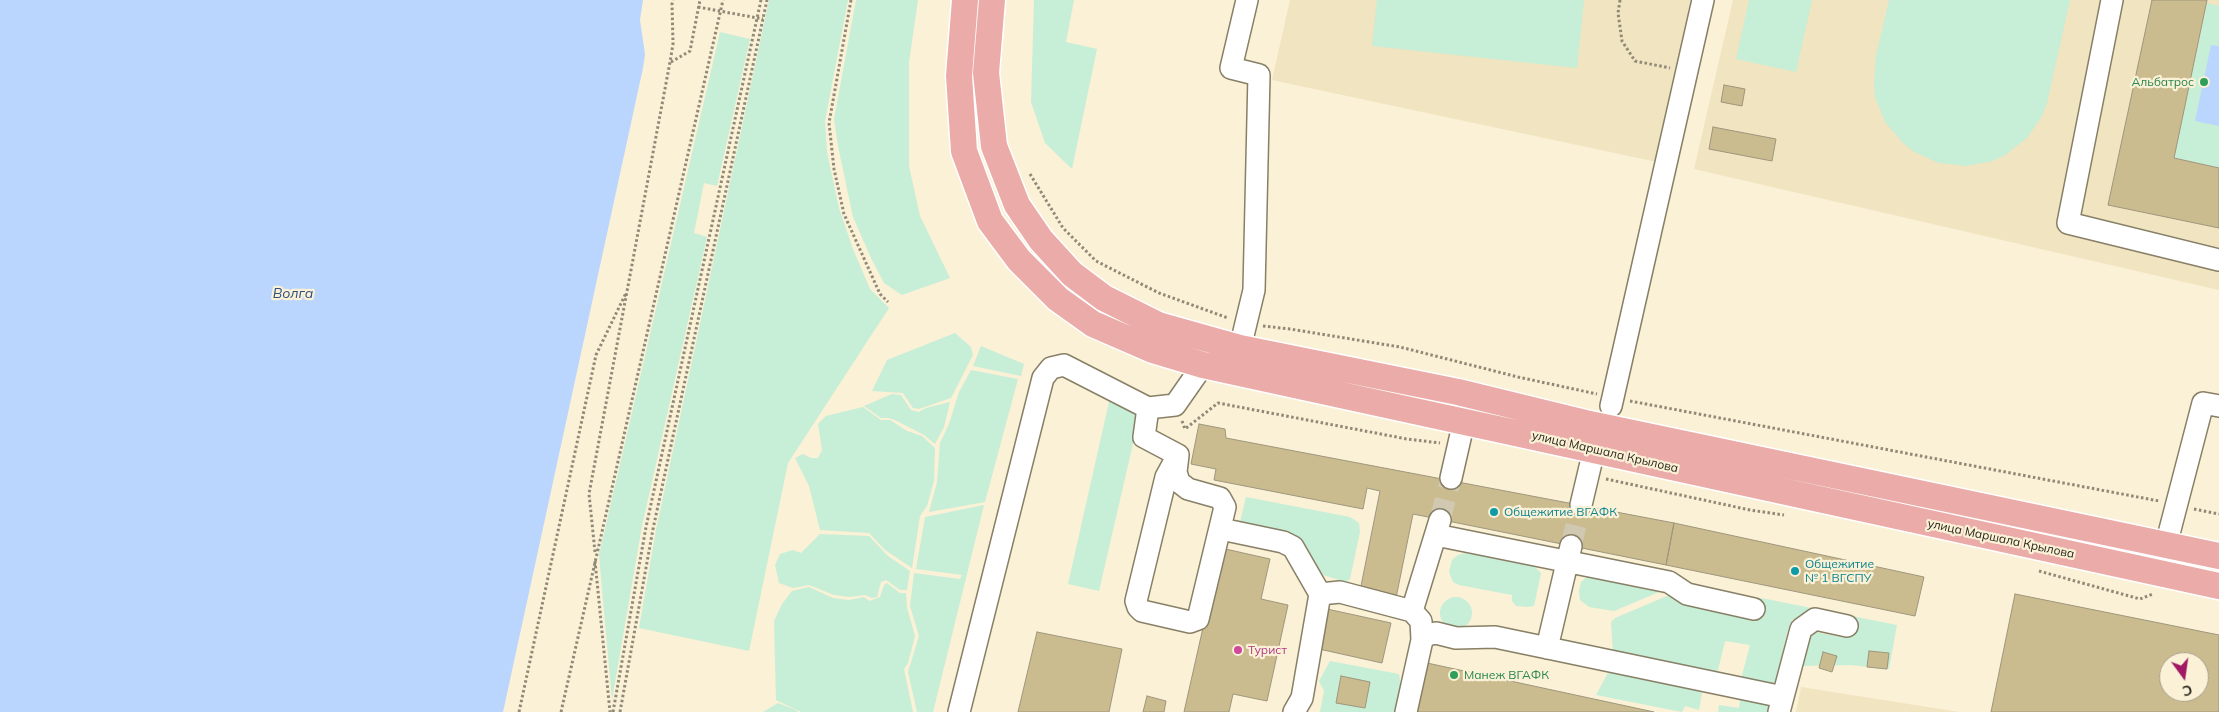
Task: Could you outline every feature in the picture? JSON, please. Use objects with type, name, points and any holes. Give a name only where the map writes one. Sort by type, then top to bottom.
[{"type":"main road","name":"улица Маршала Крылова","points":[[965,0],[958,76],[964,151],[990,221],[1019,260],[1058,300],[1093,324],[1153,350],[1459,428],[1594,450],[2219,586]]},
{"type":"main road","name":"улица Маршала Крылова","points":[[992,0],[986,73],[994,146],[1017,205],[1041,240],[1072,274],[1104,298],[1158,325],[1243,336],[1458,392],[1594,424],[2219,556]]},
{"type":"street","points":[[1243,336],[1254,290],[1259,74],[1231,68],[1247,0]]},
{"type":"street","points":[[1612,402],[1703,0]]},
{"type":"street","points":[[2112,0],[2068,223],[2219,260]]},
{"type":"street","points":[[959,712],[1043,378],[1051,368],[1064,365],[1148,408],[1175,405],[1203,364]]},
{"type":"street","points":[[1451,478],[1459,428],[1441,409],[1441,401],[1446,396],[1458,392]]},
{"type":"street","points":[[2166,545],[2204,403],[2219,406]]},
{"type":"street","points":[[1148,408],[1144,437],[1178,455]]},
{"type":"street","points":[[1581,505],[1594,450]]},
{"type":"street","points":[[1178,455],[1176,472],[1178,482],[1188,489],[1220,498],[1225,507],[1198,619],[1190,622],[1142,611],[1136,601],[1166,477],[1178,455]]},
{"type":"street","points":[[1412,611],[1438,528],[1569,554],[1669,582],[1687,594],[1754,609]]},
{"type":"street","points":[[1221,529],[1283,542],[1293,547],[1320,594],[1302,698],[1294,712]]},
{"type":"street","points":[[1547,648],[1569,554]]},
{"type":"street","points":[[1320,594],[1340,592],[1412,611],[1421,621],[1422,640],[1406,712]]},
{"type":"street","points":[[1422,640],[1427,635],[1436,633],[1456,638],[1495,637],[1781,704],[1801,629],[1815,619],[1848,626]]},
{"type":"path","points":[[611,712],[589,494],[670,62],[673,44],[673,0]]},
{"type":"path","points":[[670,62],[690,52],[700,0]]},
{"type":"path","points":[[561,712],[723,0]]},
{"type":"path","points":[[611,712],[646,527],[761,0]]},
{"type":"path","points":[[621,712],[653,528],[767,0]]},
{"type":"path","points":[[851,0],[829,123],[831,142],[844,214],[880,294],[888,302]]},
{"type":"path","points":[[1620,0],[1618,13],[1622,41],[1635,61],[1677,70]]},
{"type":"path","points":[[698,7],[763,19]]},
{"type":"path","points":[[1028,172],[1063,228],[1096,262],[1243,336],[1290,328],[1400,347],[1612,402],[2219,514]]},
{"type":"path","points":[[519,712],[596,354],[629,288]]},
{"type":"path","points":[[1175,405],[1185,429],[1218,403],[1407,439],[1459,428]]},
{"type":"shaded area","points":[[1290,0],[1691,0],[1657,162],[1272,80]]},
{"type":"shaded area","points":[[1733,0],[2219,0],[2219,290],[1694,169]]},
{"type":"shaded area","points":[[1801,687],[1959,712],[1796,712]]},
{"type":"green space","points":[[769,0],[848,0],[825,121],[827,152],[839,208],[853,249],[870,289],[889,308],[788,463],[749,651],[639,628],[656,530]]},
{"type":"green space","points":[[856,0],[918,0],[909,62],[909,166],[920,216],[950,278],[902,295],[884,283],[853,217],[838,146],[834,119]]},
{"type":"green space","points":[[1034,0],[1074,0],[1066,42],[1097,49],[1072,169],[1045,143],[1031,102]]},
{"type":"green space","points":[[1377,0],[1584,0],[1577,68],[1372,46]]},
{"type":"green space","points":[[1749,0],[1812,0],[1796,72],[1736,59]]},
{"type":"green space","points":[[1889,0],[2070,0],[2047,103],[2042,116],[2027,138],[2005,155],[1993,161],[1966,166],[1939,163],[1914,152],[1903,143],[1885,122],[1875,97],[1876,56]]},
{"type":"green space","name":"Альбатрос","points":[[2207,3],[2219,6],[2219,168],[2174,158]]},
{"type":"green space","points":[[720,32],[750,39],[717,186],[704,183],[694,233],[707,237],[642,526],[612,700],[599,555]]},
{"type":"green space","points":[[955,333],[971,347],[973,355],[951,398],[919,409],[913,408],[903,393],[872,391],[887,360]]},
{"type":"green space","points":[[981,346],[1024,364],[1021,376],[973,366]]},
{"type":"green space","points":[[971,370],[1018,379],[985,502],[929,512],[937,482],[940,443],[949,424],[959,392]]},
{"type":"green space","points":[[892,394],[901,395],[911,410],[919,412],[926,408],[950,402],[944,427],[935,444],[924,435],[897,421],[881,418],[864,406]]},
{"type":"green space","points":[[1109,402],[1141,409],[1099,591],[1068,584]]},
{"type":"green space","points":[[863,407],[881,420],[890,420],[907,431],[922,436],[935,448],[934,481],[927,506],[920,516],[912,568],[885,550],[869,533],[820,530],[809,486],[795,458],[803,454],[811,458],[818,458],[822,450],[818,424],[826,416]]},
{"type":"green space","points":[[1246,497],[1350,517],[1359,523],[1360,532],[1350,579],[1346,582],[1323,575],[1301,549],[1239,526]]},
{"type":"green space","points":[[984,505],[933,712],[917,712],[908,672],[919,636],[910,606],[914,573],[960,579],[962,575],[916,569],[925,517]]},
{"type":"green space","points":[[820,534],[869,536],[888,556],[910,571],[907,590],[900,590],[886,580],[881,582],[877,597],[872,598],[865,595],[849,597],[834,595],[809,585],[793,588],[779,583],[775,565],[780,554],[793,550],[801,553]]},
{"type":"green space","points":[[1466,553],[1532,564],[1541,573],[1534,606],[1516,606],[1512,601],[1512,595],[1459,585],[1453,582],[1449,572],[1452,560],[1458,555]]},
{"type":"green space","points":[[1587,577],[1659,592],[1614,611],[1589,607],[1580,600],[1579,591],[1581,582]]},
{"type":"green space","points":[[887,583],[900,593],[906,593],[907,608],[915,636],[908,663],[904,669],[913,712],[801,712],[776,700],[774,621],[782,604],[792,591],[809,587],[833,598],[849,600],[864,597],[869,601],[880,597],[884,585]]},
{"type":"green space","points":[[1667,596],[1758,614],[1761,598],[1897,625],[1889,669],[1849,665],[1801,666],[1805,639],[1815,632],[1845,638],[1849,623],[1800,616],[1792,620],[1787,633],[1774,690],[1740,683],[1750,645],[1725,641],[1716,678],[1613,654],[1611,622],[1615,618]]},
{"type":"green space","points":[[1456,597],[1467,602],[1472,613],[1467,624],[1456,629],[1445,624],[1440,613],[1445,602]]},
{"type":"green space","points":[[1330,661],[1399,674],[1401,688],[1396,712],[1320,712],[1324,691],[1319,681]]},
{"type":"green space","points":[[1610,669],[1703,687],[1699,710],[1685,706],[1682,712],[1596,695]]},
{"type":"green space","points":[[1741,694],[1770,702],[1769,712],[1718,712],[1719,705],[1739,708]]},
{"type":"green space","points":[[778,703],[796,710],[798,712],[763,712]]},
{"type":"water","name":"Волга","points":[[0,0],[643,0],[640,20],[645,54],[643,68],[503,712],[0,712]]},
{"type":"water","name":"Альбатрос","points":[[2211,45],[2219,46],[2219,126],[2195,121]]},
{"type":"building","points":[[2152,0],[2207,0],[2174,158],[2219,168],[2219,228],[2108,205]]},
{"type":"building","points":[[1724,85],[1745,89],[1742,106],[1721,102]]},
{"type":"building","points":[[1713,127],[1776,139],[1772,161],[1709,149]]},
{"type":"building","name":"Общежитие ВГАФК","points":[[1199,424],[1225,429],[1226,438],[1674,523],[1666,565],[1413,514],[1396,598],[1360,591],[1380,491],[1367,488],[1363,509],[1214,480],[1216,469],[1191,464]]},
{"type":"building","name":"Общежитие № 1 ВГСПУ","points":[[1674,523],[1924,577],[1915,616],[1666,565]]},
{"type":"building","name":"Турист","points":[[1221,548],[1270,559],[1261,599],[1288,605],[1267,701],[1233,694],[1229,712],[1184,712]]},
{"type":"building","points":[[2015,594],[2219,635],[2219,712],[1991,712]]},
{"type":"building","points":[[1327,609],[1391,623],[1382,663],[1319,649]]},
{"type":"building","points":[[1037,632],[1122,649],[1109,712],[1018,712]]},
{"type":"building","points":[[1869,651],[1889,653],[1887,669],[1867,667]]},
{"type":"building","points":[[1823,652],[1837,656],[1832,672],[1819,668]]},
{"type":"building","name":"Манеж ВГАФК","points":[[1427,663],[1654,712],[1416,712]]},
{"type":"building","points":[[1341,676],[1370,682],[1365,708],[1336,703]]},
{"type":"building","points":[[1147,696],[1166,701],[1164,712],[1143,712]]},
{"type":"tunnel","points":[[1440,520],[1451,478]]},
{"type":"tunnel","points":[[1571,546],[1581,505]]},
{"type":"place","name":"Альбатрос","points":[[2204,82]]},
{"type":"place","name":"Общежитие ВГАФК","points":[[1494,512]]},
{"type":"place","name":"Общежитие № 1 ВГСПУ","points":[[1795,571]]},
{"type":"place","name":"Турист","points":[[1238,650]]},
{"type":"place","name":"Манеж ВГАФК","points":[[1454,675]]}]
